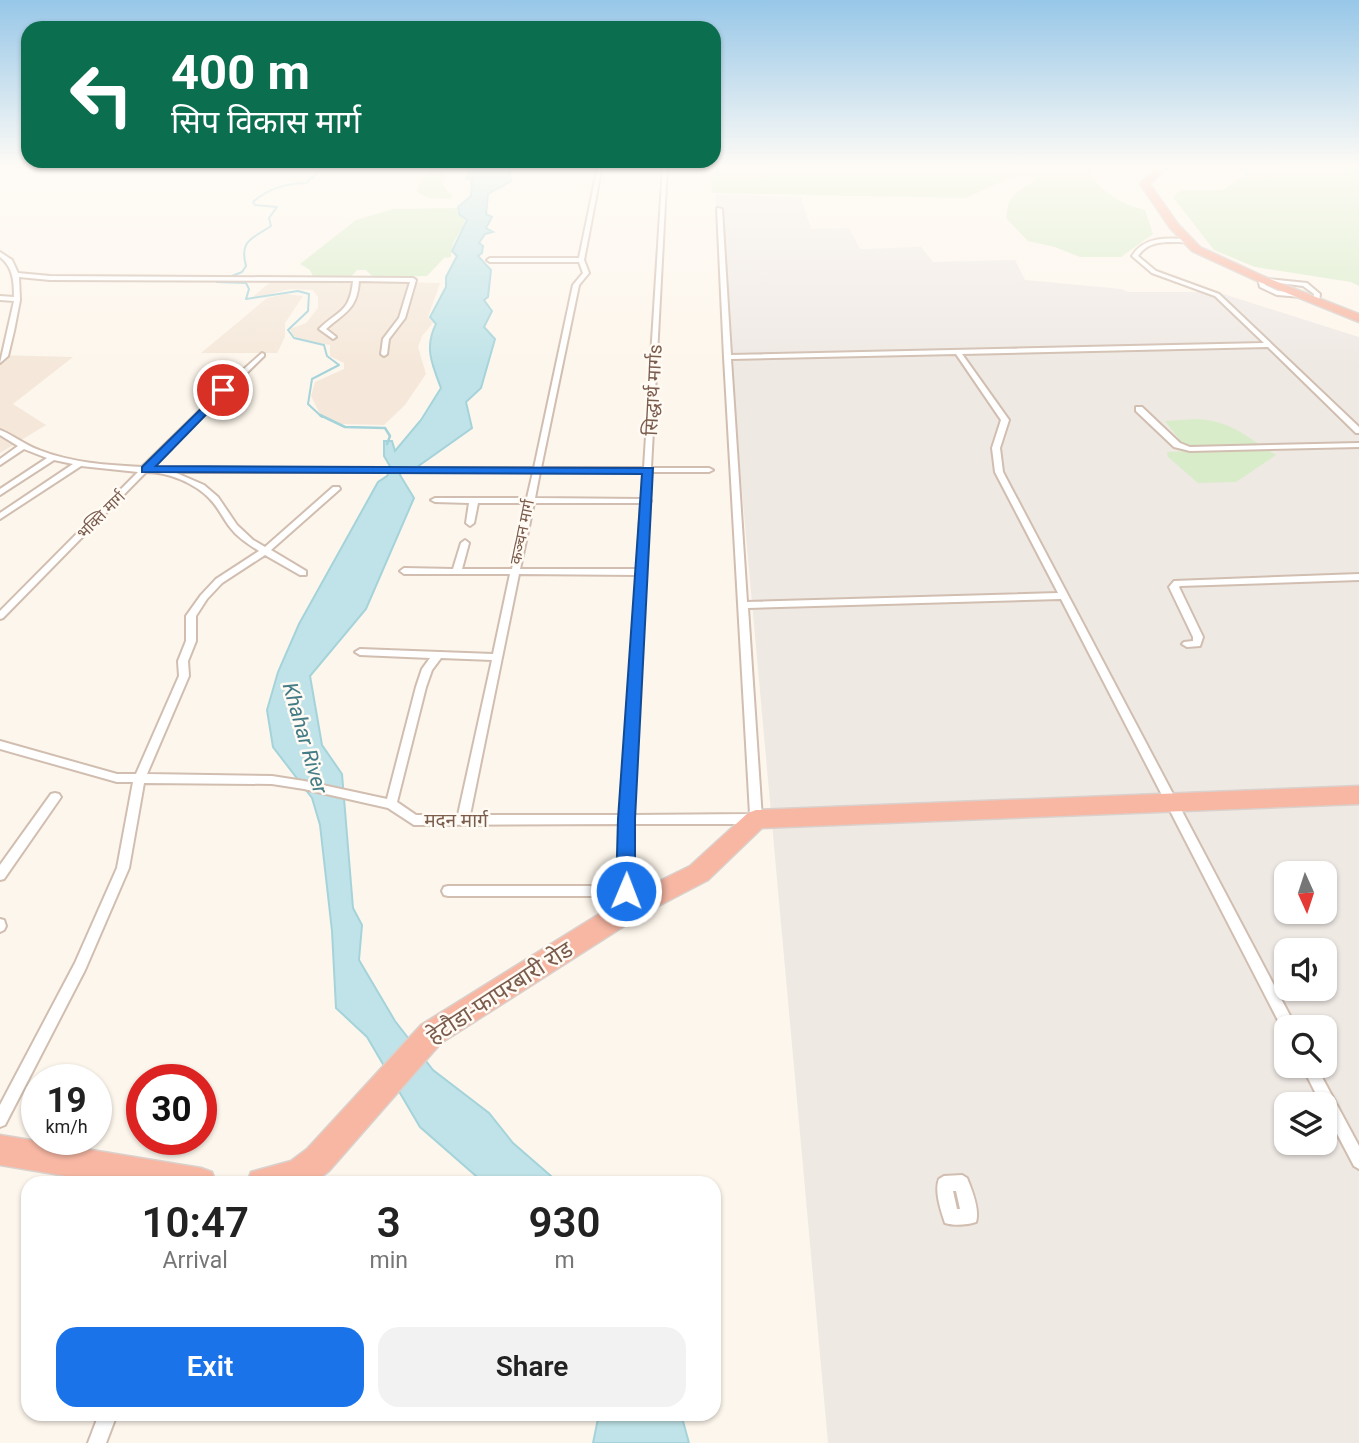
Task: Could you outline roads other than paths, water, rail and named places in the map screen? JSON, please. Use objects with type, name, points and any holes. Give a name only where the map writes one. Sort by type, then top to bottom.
[{"type":"highway","points":[[1182,233],[1196,249],[1359,318]]},
{"type":"highway","points":[[756,819],[1359,795]]},
{"type":"highway","name":"हेटौडा-फापरबारी रोड","points":[[293,1176],[318,1160],[431,1034],[630,899],[699,873],[756,819]]},
{"type":"highway","points":[[0,1150],[156,1176]]},
{"type":"street","name":"कञ्चन मार्ग","points":[[463,820],[576,285],[586,273],[581,260],[586,233]]},
{"type":"street","name":"सिद्धार्थ मार्गs","points":[[630,899],[627,819],[661,233]]},
{"type":"street","points":[[720,233],[756,819]]},
{"type":"street","points":[[1188,241],[1160,241],[1140,248],[1135,256],[1154,272],[1217,295],[1359,431]]},
{"type":"street","points":[[0,254],[7,257],[19,280],[5,356],[0,361]]},
{"type":"street","points":[[490,260],[581,260]]},
{"type":"street","points":[[17,275],[59,278],[413,280],[402,318],[386,339],[384,354]]},
{"type":"street","points":[[333,337],[322,329],[346,313],[356,294],[356,279]]},
{"type":"street","points":[[1264,280],[1309,286],[1317,294],[1316,301]]},
{"type":"street","points":[[0,298],[16,299]]},
{"type":"street","points":[[0,338],[8,341]]},
{"type":"street","points":[[727,356],[1268,345]]},
{"type":"street","points":[[957,351],[1005,419],[996,449],[999,472],[1283,1015]]},
{"type":"street","name":"भक्ति मार्ग","points":[[0,616],[204,408],[262,355]]},
{"type":"street","points":[[1139,409],[1177,445],[1190,449],[1359,445]]},
{"type":"street","points":[[0,432],[22,447],[52,458],[79,464],[146,470],[709,470]]},
{"type":"street","points":[[0,463],[22,447]]},
{"type":"street","points":[[0,493],[52,458]]},
{"type":"street","points":[[0,517],[79,464]]},
{"type":"street","points":[[161,470],[201,487],[215,499],[234,527],[265,551],[303,573]]},
{"type":"street","points":[[0,1120],[80,966],[123,868],[139,779],[184,676],[183,661],[191,641],[191,616],[219,581],[265,551],[336,489]]},
{"type":"street","points":[[435,500],[647,501]]},
{"type":"street","points":[[470,523],[474,500]]},
{"type":"street","points":[[457,571],[464,543]]},
{"type":"street","points":[[404,571],[642,572]]},
{"type":"street","points":[[1187,645],[1197,644],[1198,637],[1174,587],[1177,583],[1359,577]]},
{"type":"street","points":[[743,605],[1063,596]]},
{"type":"street","points":[[360,652],[496,657]]},
{"type":"street","points":[[391,804],[421,687],[427,669],[438,655]]},
{"type":"street","name":"मदन मार्ग","points":[[0,745],[117,778],[272,780],[345,792],[391,804],[414,820],[756,819]]},
{"type":"street","points":[[0,875],[55,797]]},
{"type":"street","points":[[448,891],[630,899]]},
{"type":"street","points":[[1315,1078],[1359,1161]]},
{"type":"street","points":[[97,1443],[105,1421]]},
{"type":"water","name":"Khahar River","points":[[461,233],[488,233],[479,243],[483,246],[482,253],[478,256],[491,270],[488,297],[484,300],[492,311],[484,327],[495,339],[481,388],[466,402],[472,428],[417,467],[402,469],[400,475],[414,498],[366,609],[310,676],[322,745],[342,774],[353,908],[362,925],[359,960],[395,1021],[433,1070],[489,1113],[513,1143],[551,1176],[476,1176],[420,1127],[367,1037],[336,1008],[332,931],[320,825],[312,798],[273,747],[267,710],[278,672],[299,624],[378,482],[387,476],[391,468],[384,456],[384,441],[392,441],[395,451],[421,420],[441,388],[431,356],[430,340],[436,324],[430,317],[446,287],[446,277],[457,256],[452,251]]},
{"type":"water","points":[[598,1421],[683,1421],[689,1443],[593,1443]]},
{"type":"waterway","points":[[260,233],[246,245],[246,266],[242,272],[217,282],[246,283],[249,289],[246,299],[298,291],[309,294],[308,311],[288,330],[294,338],[324,345],[327,356],[339,365],[312,379],[308,404],[322,417]]},
{"type":"waterway","points":[[320,415],[345,427],[385,428],[390,436],[387,444]]}]
